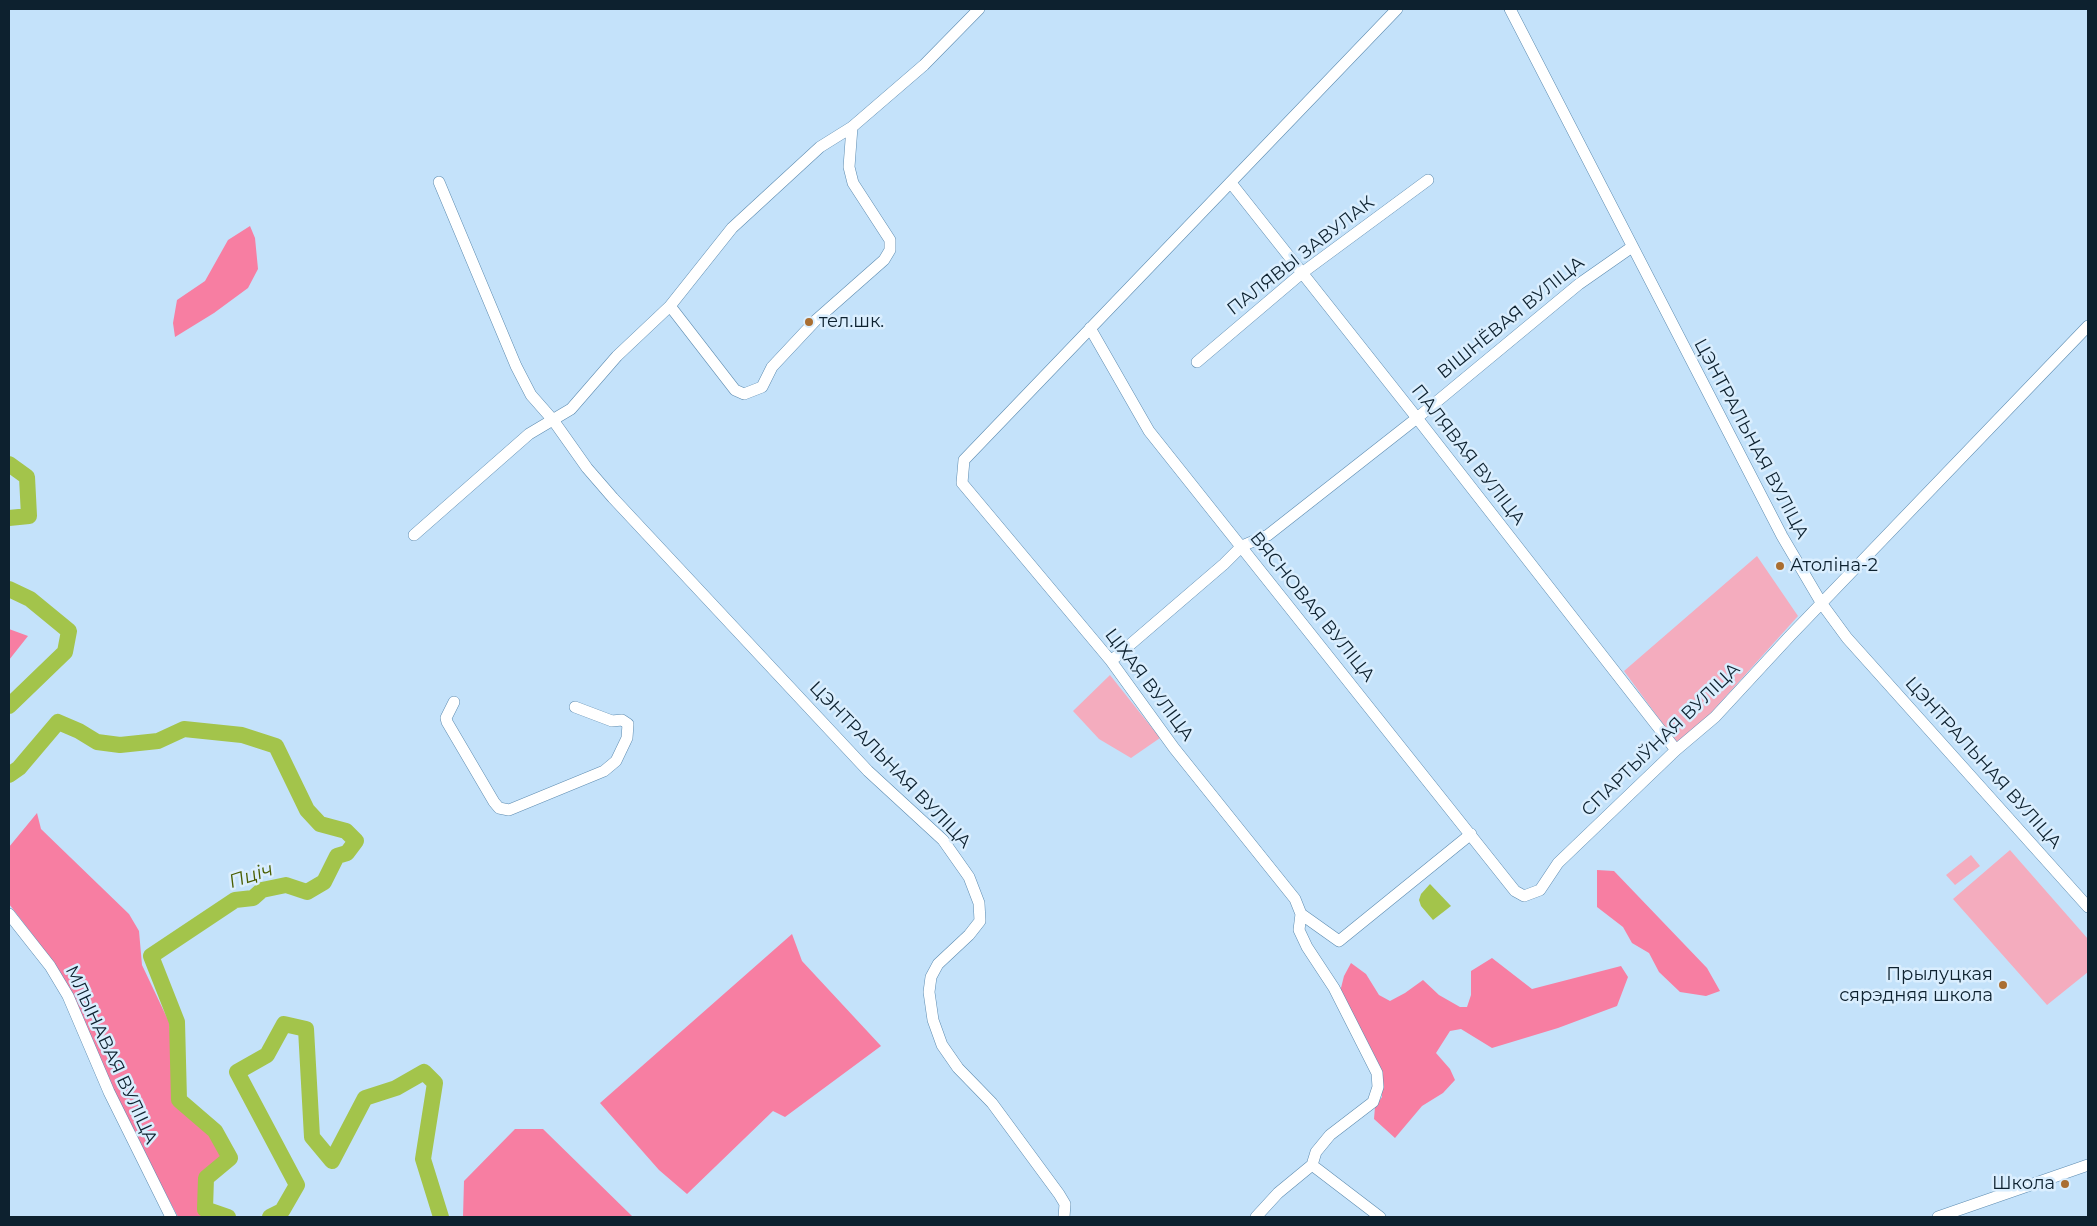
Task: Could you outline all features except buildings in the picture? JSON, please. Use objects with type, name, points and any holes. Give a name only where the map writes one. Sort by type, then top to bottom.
[{"type":"street","points":[[414,535],[530,434],[571,409],[617,356],[670,306],[732,228],[820,147],[852,127],[924,65],[980,9]]},
{"type":"street","points":[[1090,328],[1397,9]]},
{"type":"street","name":"ЦЭНТРАЛЬНАЯ ВУЛІЦА","points":[[1510,9],[1782,536],[1822,604],[1847,638],[2088,907]]},
{"type":"street","points":[[670,306],[735,390],[744,394],[762,387],[772,367],[816,320],[884,260],[890,250],[890,240],[853,183],[849,167],[852,127]]},
{"type":"street","name":"ПАЛЯВЫ ЗАВУЛАК","points":[[1197,362],[1302,273],[1428,180]]},
{"type":"street","name":"ЦЭНТРАЛЬНАЯ ВУЛІЦА","points":[[439,182],[523,382],[540,407],[553,420],[587,468],[634,521],[868,771],[943,840],[959,860],[977,895],[981,916],[977,926],[938,964],[931,977],[929,992],[933,1020],[942,1045],[958,1068],[992,1103],[1059,1194],[1065,1204],[1064,1217]]},
{"type":"street","name":"ПАЛЯВАЯ ВУЛІЦА","points":[[1231,183],[1676,750]]},
{"type":"street","name":"ВІШНЁВАЯ ВУЛІЦА","points":[[1111,661],[1224,564],[1242,546],[1268,535],[1417,418],[1579,284],[1632,247]]},
{"type":"street","name":"СПАРТЫЎНАЯ ВУЛІЦА","points":[[1524,896],[1540,890],[1558,863],[1676,750],[1715,717],[2088,326]]},
{"type":"street","name":"ЦІХАЯ ВУЛІЦА","points":[[1090,328],[964,460],[962,483],[1111,661],[1174,748],[1295,899],[1301,914]]},
{"type":"street","name":"ВЯСНОВАЯ ВУЛІЦА","points":[[1090,328],[1149,431],[1516,891],[1524,896]]},
{"type":"street","points":[[454,702],[446,718],[447,722],[494,802],[499,808],[509,810],[604,771],[616,761],[627,738],[628,724],[622,720],[612,721],[575,707]]},
{"type":"street","points":[[1256,1217],[1278,1193],[1312,1165],[1316,1152],[1330,1135],[1373,1102],[1378,1087],[1377,1073],[1334,988],[1307,947],[1299,930],[1301,914],[1339,941],[1471,834]]},
{"type":"street","name":"МЛЫНАВАЯ ВУЛІЦА","points":[[9,914],[50,966],[68,996],[109,1092],[170,1217]]},
{"type":"street","points":[[1312,1165],[1380,1217]]},
{"type":"street","points":[[1938,1217],[2088,1165]]},
{"type":"shaded area","points":[[250,226],[255,238],[258,269],[248,288],[214,313],[175,337],[173,323],[177,300],[205,281],[228,240]]},
{"type":"shaded area","points":[[1757,556],[1798,616],[1710,714],[1677,743],[1624,671]]},
{"type":"shaded area","points":[[9,629],[28,636],[9,660]]},
{"type":"shaded area","points":[[1110,675],[1160,738],[1131,758],[1099,739],[1073,711]]},
{"type":"shaded area","points":[[37,813],[41,829],[129,914],[139,931],[142,965],[169,1022],[177,1102],[213,1132],[227,1158],[203,1174],[204,1211],[222,1217],[178,1217],[112,1092],[73,997],[36,939],[9,904],[9,847]]},
{"type":"shaded area","points":[[2010,850],[2088,939],[2088,972],[2047,1005],[1953,899]]},
{"type":"shaded area","points":[[1971,855],[1980,866],[1955,885],[1946,875]]},
{"type":"shaded area","points":[[1597,870],[1614,871],[1707,968],[1720,991],[1706,996],[1680,992],[1659,972],[1649,953],[1632,943],[1623,927],[1597,907]]},
{"type":"shaded area","points":[[1430,884],[1451,906],[1433,920],[1421,906],[1419,900],[1421,894]]},
{"type":"shaded area","points":[[792,934],[802,961],[881,1046],[785,1117],[773,1111],[687,1194],[659,1170],[600,1103]]},
{"type":"shaded area","points":[[1492,958],[1532,989],[1621,966],[1628,977],[1617,1006],[1558,1028],[1492,1048],[1461,1029],[1450,1031],[1436,1053],[1450,1069],[1455,1080],[1443,1093],[1422,1106],[1395,1138],[1374,1119],[1375,1107],[1382,1097],[1382,1080],[1340,992],[1344,976],[1351,963],[1366,974],[1379,995],[1390,1001],[1423,980],[1439,995],[1460,1007],[1467,1007],[1471,995],[1471,971]]},
{"type":"shaded area","points":[[515,1129],[543,1129],[633,1217],[463,1217],[464,1181]]},
{"type":"waterway","name":"Пціч","points":[[9,464],[27,477],[29,516],[9,518]]},
{"type":"waterway","name":"Пціч","points":[[9,589],[30,599],[69,631],[65,652],[9,706]]},
{"type":"waterway","name":"Пціч","points":[[9,775],[19,768],[58,722],[79,731],[97,742],[120,745],[158,741],[184,729],[242,735],[276,746],[307,810],[320,824],[346,831],[356,841],[347,853],[337,856],[324,882],[307,892],[286,885],[262,890],[253,898],[235,900],[151,956],[177,1022],[179,1100],[215,1131],[230,1158],[206,1178],[205,1209],[228,1217]]},
{"type":"waterway","name":"Пціч","points":[[270,1217],[282,1211],[297,1185],[237,1072],[267,1055],[284,1024],[306,1029],[312,1137],[332,1161],[365,1098],[396,1088],[424,1072],[435,1083],[423,1159],[441,1217]]},
{"type":"place","name":"тел.шк.","points":[[809,322]]},
{"type":"place","name":"Атоліна-2","points":[[1780,566]]},
{"type":"place","name":"Прылуцкая сярэдняя школа","points":[[2003,985]]},
{"type":"place","name":"Школа","points":[[2065,1184]]}]
